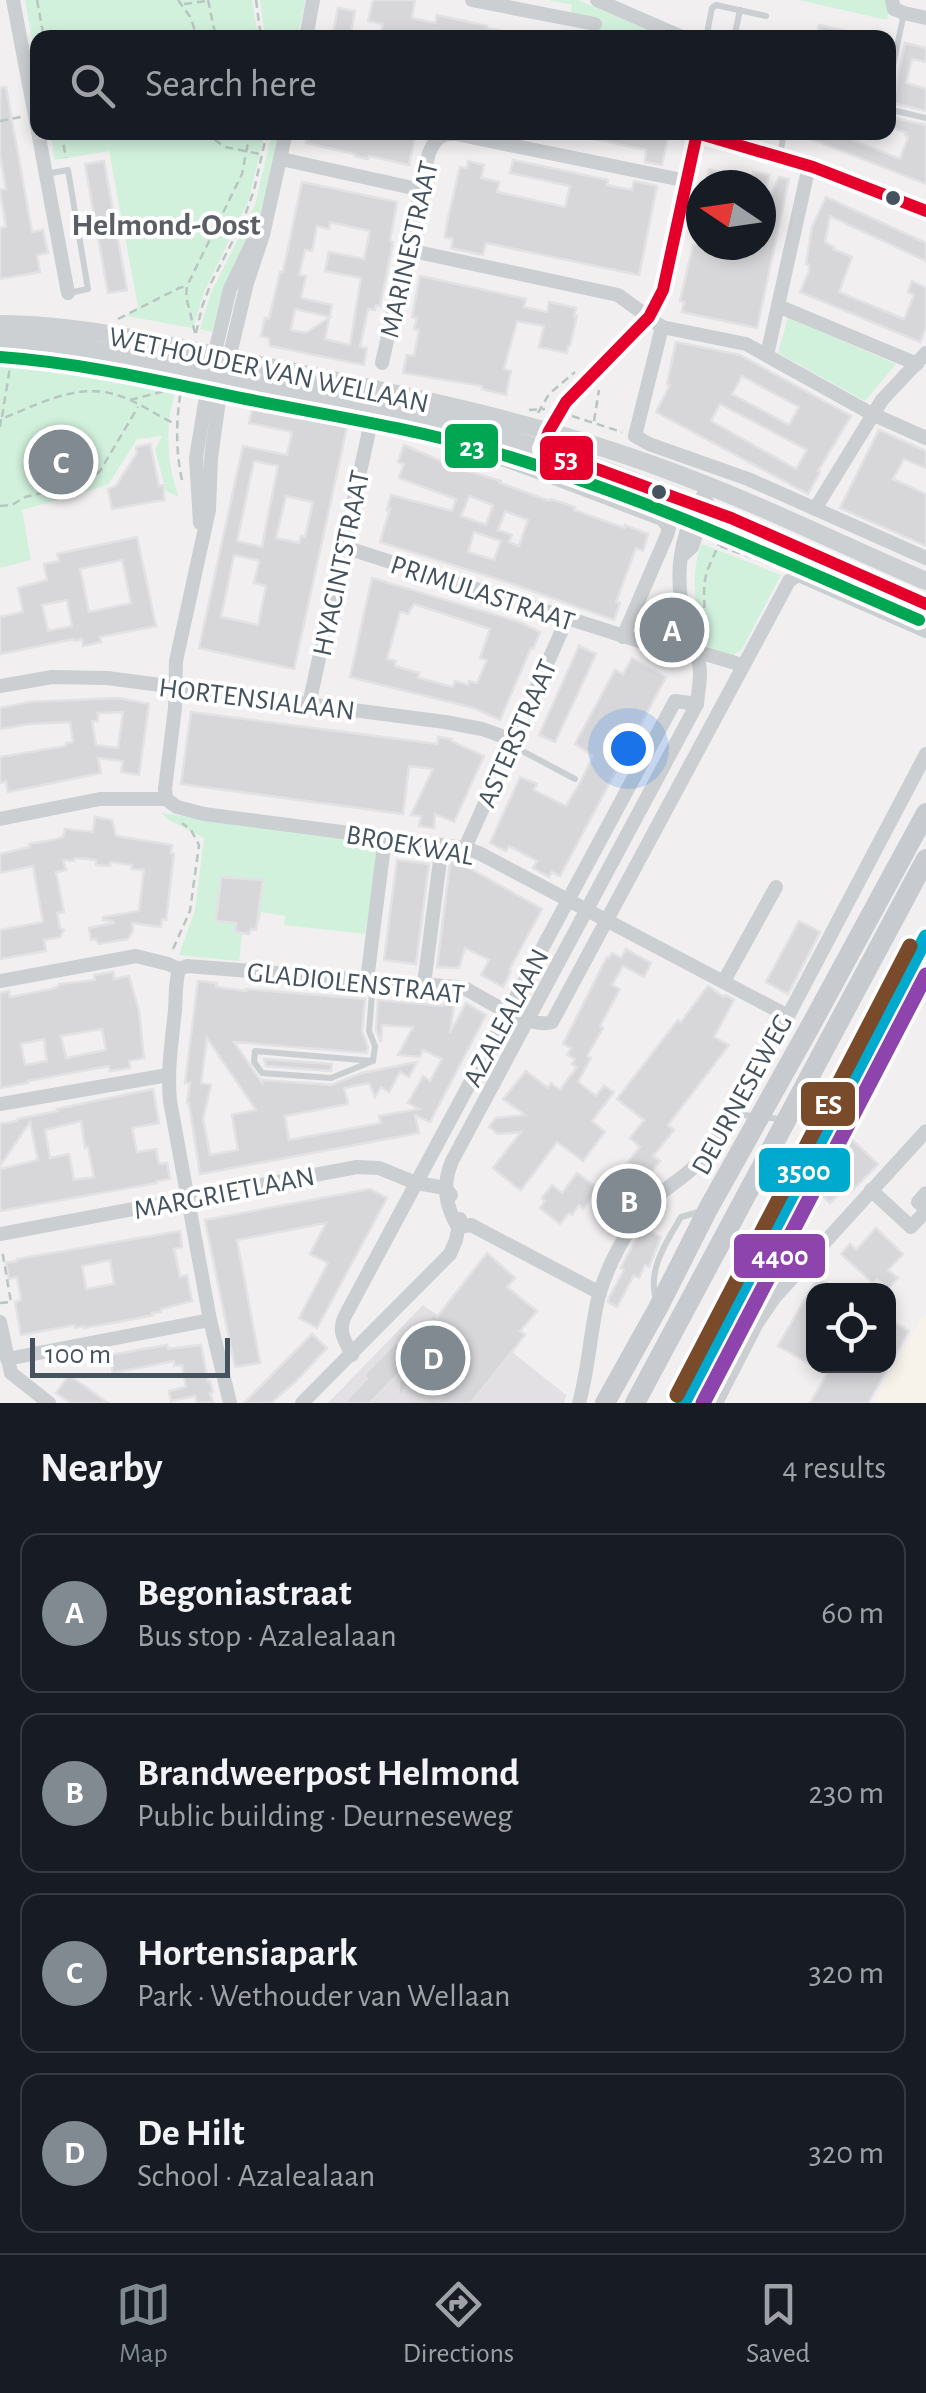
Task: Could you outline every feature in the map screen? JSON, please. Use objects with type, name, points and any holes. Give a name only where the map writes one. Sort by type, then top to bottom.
[{"type":"main road","name":"WETHOUDER VAN WELLAAN","points":[[0,324],[66,328],[220,366]]},
{"type":"main road","name":"WETHOUDER VAN WELLAAN","points":[[0,339],[356,385],[546,440],[926,604]]},
{"type":"main road","name":"WETHOUDER VAN WELLAAN","points":[[546,440],[588,443],[667,469],[926,581]]},
{"type":"main road","name":"DEURNESEWEG","points":[[605,1403],[658,1308],[754,1117],[926,813]]},
{"type":"main road","name":"DEURNESEWEG","points":[[635,1403],[926,859]]},
{"type":"street","points":[[13,0],[30,92]]},
{"type":"street","points":[[308,30],[314,0]]},
{"type":"street","points":[[472,0],[595,24]]},
{"type":"street","points":[[597,0],[666,30]]},
{"type":"street","points":[[892,0],[894,9],[926,18]]},
{"type":"street","points":[[39,140],[68,294]]},
{"type":"street","points":[[166,799],[176,661],[200,558],[196,458],[220,366],[230,289],[269,212],[284,140]]},
{"type":"street","name":"MARINESTRAAT","points":[[382,363],[433,140]]},
{"type":"street","points":[[485,140],[686,181]]},
{"type":"street","points":[[689,170],[696,140]]},
{"type":"street","points":[[726,140],[780,155],[926,211]]},
{"type":"street","points":[[280,158],[422,190]]},
{"type":"street","points":[[767,356],[810,166]]},
{"type":"street","points":[[546,440],[566,402],[650,317],[663,290],[686,186]]},
{"type":"street","points":[[408,250],[618,295],[662,327],[746,344],[872,414],[926,438]]},
{"type":"street","points":[[778,306],[922,358],[872,414],[815,509]]},
{"type":"street","points":[[662,327],[635,436],[748,480],[926,558]]},
{"type":"street","name":"WETHOUDER VAN WELLAAN","points":[[371,422],[420,432],[662,518],[668,528],[623,637]]},
{"type":"street","name":"HYACINTSTRAAT","points":[[309,704],[371,422]]},
{"type":"street","name":"AZALEALAAN","points":[[446,1188],[446,1174],[452,1161],[697,704],[700,670],[682,604],[680,571],[682,543],[709,486]]},
{"type":"street","name":"PRIMULASTRAAT","points":[[344,547],[623,637],[674,652],[695,651],[742,666]]},
{"type":"street","points":[[796,576],[926,631]]},
{"type":"street","name":"AZALEALAAN","points":[[528,1021],[543,1025],[552,1022],[742,666],[789,581],[796,576]]},
{"type":"street","name":"ASTERSTRAAT","points":[[465,848],[567,619]]},
{"type":"street","name":"HORTENSIALAAN","points":[[0,686],[52,678],[107,678],[445,722],[482,729],[512,742]]},
{"type":"street","name":"AZALEALAAN","points":[[352,1354],[340,1333],[340,1324],[675,701],[697,704]]},
{"type":"street","name":"DEURNESEWEG","points":[[580,1403],[600,1294],[608,1272],[636,1220],[658,1194],[702,1158],[731,1113],[788,1016],[926,754]]},
{"type":"street","name":"BROEKWAL","points":[[0,820],[100,799],[166,799],[177,807],[204,814],[465,848],[788,1016]]},
{"type":"street","points":[[370,981],[384,838]]},
{"type":"street","points":[[424,984],[442,845]]},
{"type":"street","points":[[724,981],[776,887]]},
{"type":"street","name":"GLADIOLENSTRAAT","points":[[0,982],[136,956],[174,967],[466,989],[528,1021]]},
{"type":"street","points":[[174,967],[176,1006],[168,1075],[170,1101],[210,1320],[230,1403]]},
{"type":"street","points":[[0,1104],[168,1075]]},
{"type":"street","points":[[716,1403],[774,1298],[926,1131]]},
{"type":"street","points":[[912,1146],[926,1159]]},
{"type":"street","name":"MARGRIETLAAN","points":[[0,1237],[358,1167],[379,1168],[416,1184],[446,1188]]},
{"type":"street","points":[[302,1403],[450,1254],[461,1214],[446,1188]]},
{"type":"street","points":[[872,1190],[911,1228],[926,1210],[918,1202],[926,1193]]},
{"type":"street","points":[[458,1227],[472,1225],[600,1294]]},
{"type":"street","points":[[6,1360],[210,1320]]},
{"type":"street","points":[[0,1322],[11,1373],[50,1403]]},
{"type":"lane","points":[[708,30],[714,6],[766,16]]},
{"type":"lane","points":[[736,30],[740,10]]},
{"type":"lane","points":[[896,51],[904,14]]},
{"type":"lane","points":[[896,112],[926,118]]},
{"type":"lane","points":[[780,155],[783,140]]},
{"type":"lane","points":[[45,174],[68,170],[88,289],[68,294]]},
{"type":"lane","points":[[512,742],[575,779]]},
{"type":"lane","points":[[370,981],[373,1061]]},
{"type":"lane","points":[[255,1051],[373,1061],[331,1078],[262,1072],[254,1062],[255,1051]]},
{"type":"lane","points":[[731,1113],[787,1120]]},
{"type":"path","points":[[37,0],[43,30]]},
{"type":"path","points":[[180,2],[208,0],[214,30]]},
{"type":"path","points":[[256,0],[260,30]]},
{"type":"path","points":[[180,2],[195,30]]},
{"type":"path","points":[[0,121],[30,115]]},
{"type":"path","points":[[62,140],[68,170]]},
{"type":"path","points":[[216,140],[262,155]]},
{"type":"path","points":[[249,140],[242,174],[187,286],[196,335],[211,283],[244,221],[265,140]]},
{"type":"path","points":[[112,322],[187,286]]},
{"type":"path","name":"WETHOUDER VAN WELLAAN","points":[[0,359],[69,364],[182,387],[188,393],[238,404],[246,396]]},
{"type":"path","points":[[0,427],[11,360]]},
{"type":"path","points":[[588,443],[602,365]]},
{"type":"path","points":[[129,400],[182,387],[176,425],[177,456],[184,486]]},
{"type":"path","points":[[1,419],[77,392],[116,394],[176,425]]},
{"type":"path","points":[[0,506],[88,482],[100,472],[139,406]]},
{"type":"path","points":[[594,422],[635,436]]},
{"type":"path","points":[[695,651],[705,639],[704,585],[722,537]]},
{"type":"path","points":[[719,545],[796,576]]},
{"type":"path","points":[[174,967],[190,912],[199,845],[182,823]]},
{"type":"path","points":[[0,1237],[11,1302],[0,1303]]},
{"type":"shaded area","points":[[423,1305],[502,1364],[512,1352],[566,1395],[564,1403],[328,1403]]},
{"type":"shaded area","points":[[926,1314],[926,1403],[873,1403],[890,1373],[896,1373],[896,1363]]},
{"type":"green space","points":[[25,0],[252,0],[257,30],[30,30]]},
{"type":"green space","points":[[260,0],[305,0],[299,30],[264,30]]},
{"type":"green space","points":[[549,0],[578,0],[649,30],[598,30],[599,22],[570,16],[572,5]]},
{"type":"green space","points":[[799,0],[891,0],[887,20]]},
{"type":"green space","points":[[51,140],[263,140],[248,202],[205,290],[193,328],[126,316],[138,307],[109,151],[55,160]]},
{"type":"green space","points":[[270,140],[277,140],[259,218],[225,284],[212,332],[200,329],[211,293],[255,205]]},
{"type":"green space","points":[[788,317],[896,364],[865,401],[778,353]]},
{"type":"green space","points":[[0,363],[175,389],[168,445],[179,497],[166,491],[155,450],[162,436],[137,439],[108,485],[22,510],[31,560],[0,568]]},
{"type":"green space","points":[[702,544],[781,575],[742,649],[732,656],[710,650],[701,626],[695,569]]},
{"type":"green space","points":[[161,813],[382,844],[365,934],[284,925],[285,916],[261,912],[259,922],[243,926],[239,961],[179,955],[195,910],[204,838]]},
{"type":"building","points":[[373,0],[415,0],[412,18],[435,23],[437,15],[497,30],[382,30],[383,24],[368,21]]},
{"type":"building","points":[[338,8],[355,11],[351,30],[334,30]]},
{"type":"building","points":[[905,43],[926,48],[926,62],[912,59],[906,83],[926,89],[926,111],[896,104]]},
{"type":"building","points":[[6,87],[32,232],[43,230],[48,253],[37,255],[40,272],[0,279],[0,228],[6,227],[0,190],[6,189],[0,155],[0,88]]},
{"type":"building","points":[[896,118],[926,125],[926,184],[814,140],[854,140],[900,159],[906,133],[896,129]]},
{"type":"building","points":[[307,140],[414,140],[409,165],[306,143]]},
{"type":"building","points":[[600,140],[667,140],[662,165],[645,162],[646,150]]},
{"type":"building","points":[[513,160],[608,180],[607,185],[632,190],[634,181],[657,186],[639,275],[486,243],[483,255],[451,248],[453,239],[445,237],[448,218],[460,167],[467,168],[468,161],[484,165],[481,178],[499,182],[497,192],[565,207],[570,186],[510,173]]},
{"type":"building","points":[[104,161],[127,290],[108,293],[85,164]]},
{"type":"building","points":[[779,177],[789,179],[776,240]]},
{"type":"building","points":[[302,182],[397,202],[380,306],[368,309],[360,347],[367,348],[364,365],[270,346],[269,338],[261,336],[283,272]],"holes":[[[330,222],[370,231],[364,259],[329,252],[325,271],[361,278],[350,345],[325,339],[329,317],[306,333],[291,330],[295,309],[330,317],[332,305],[301,298],[306,276],[299,275],[305,250],[312,251],[317,226],[329,229]]]},
{"type":"building","points":[[826,197],[926,243],[926,261],[830,216],[825,242],[852,257],[839,292],[904,319],[914,295],[908,292],[912,281],[926,288],[926,327],[920,342],[800,292],[809,271],[806,264],[812,227]]},
{"type":"building","points":[[690,260],[772,260],[757,328],[682,312],[684,302],[680,301]]},
{"type":"building","points":[[420,276],[526,299],[524,307],[547,312],[549,302],[576,308],[567,353],[539,347],[544,326],[517,321],[504,369],[511,371],[506,395],[482,386],[403,373],[407,355],[414,356],[419,330],[414,329],[417,318],[412,317]]},
{"type":"building","points":[[676,342],[740,355],[851,416],[808,494],[656,412],[670,385],[667,384]],"holes":[[[742,376],[799,407],[789,425],[732,394]],[[720,404],[807,450],[796,469],[711,421]]]},
{"type":"building","points":[[253,407],[347,427],[294,669],[199,648],[243,446],[287,455],[292,432],[249,423]],"holes":[[[254,461],[278,466],[262,547],[237,541]],[[286,496],[313,502],[305,537],[301,536],[299,543],[276,538]],[[234,555],[257,560],[254,583],[266,586],[258,625],[221,617]]]},
{"type":"building","points":[[879,430],[926,451],[926,468],[904,459],[893,479],[926,494],[926,546],[840,508]]},
{"type":"building","points":[[150,444],[159,486],[164,485],[164,500],[112,509],[108,489],[116,486],[137,453],[136,447]]},
{"type":"building","points":[[404,445],[454,467],[648,534],[643,551],[636,548],[616,602],[620,603],[614,620],[380,542],[391,495],[452,511],[456,499],[399,478],[404,464],[398,462]],"holes":[[[469,496],[493,505],[486,525],[461,516]],[[505,511],[528,520],[519,546],[509,542],[512,535],[498,530]],[[474,532],[501,541],[494,560],[468,552]]]},
{"type":"building","points":[[137,537],[156,626],[100,637],[101,642],[83,646],[82,639],[74,639],[0,654],[0,617],[23,612],[18,588],[47,580],[44,564],[59,561],[57,554]],"holes":[[[122,560],[131,603],[89,612],[80,569]],[[67,600],[72,626],[48,631],[42,605]]]},
{"type":"building","points":[[372,578],[519,622],[540,632],[500,720],[474,708],[350,677]],"holes":[[[414,604],[490,629],[480,658],[487,660],[477,683],[455,681],[453,687],[418,678],[419,673],[395,666],[396,661],[387,659],[400,612],[408,614]]]},
{"type":"building","points":[[579,646],[596,654],[555,742],[539,735]]},
{"type":"building","points":[[632,658],[666,677],[560,876],[552,872],[549,877],[533,868],[537,861],[509,846],[506,851],[490,843],[520,777],[537,784],[534,790],[566,806],[593,756],[575,744],[615,670],[623,674]]},
{"type":"building","points":[[119,698],[149,704],[139,775],[121,772],[123,761],[98,758],[101,773],[8,792],[6,781],[0,783],[0,757],[73,742],[70,722],[0,729],[0,708],[29,702]],"holes":[[[123,712],[118,748],[96,745],[92,721],[98,721],[98,713]]]},
{"type":"building","points":[[191,712],[437,744],[438,737],[452,739],[484,756],[454,822],[435,814],[434,828],[419,826],[421,816],[411,815],[433,769],[409,766],[403,814],[181,784]]},
{"type":"building","points":[[95,817],[112,820],[116,836],[172,845],[166,920],[162,919],[161,927],[132,923],[128,939],[99,944],[91,940],[89,928],[114,923],[103,917],[139,911],[144,870],[110,862],[110,866],[96,865],[96,860],[63,860],[66,870],[56,872],[64,912],[57,913],[64,930],[60,937],[44,940],[46,951],[0,959],[0,930],[43,922],[33,866],[0,873],[0,854],[58,839],[65,829],[93,832]]},
{"type":"building","points":[[453,859],[542,909],[503,987],[481,975],[489,960],[465,948],[459,968],[437,967]]},
{"type":"building","points":[[397,860],[429,864],[416,964],[384,960]]},
{"type":"building","points":[[221,877],[263,880],[256,930],[251,929],[249,934],[235,932],[236,923],[216,921]]},
{"type":"building","points":[[799,921],[820,932],[788,994],[766,982]]},
{"type":"building","points":[[626,949],[651,963],[644,977],[623,966],[612,985],[620,989],[578,1082],[596,1096],[604,1086],[614,1092],[592,1121],[605,1132],[583,1161],[557,1142],[521,1190],[493,1168],[521,1132],[498,1134],[489,1127],[496,1118],[525,1115],[503,1099],[526,1071],[548,1088],[551,1083],[560,1090],[577,1067],[572,1064],[575,1059],[567,1055],[571,1048],[563,1044],[607,957],[612,953],[621,958]]},
{"type":"building","points":[[113,972],[114,979],[129,976],[139,1011],[144,1058],[129,1061],[130,1068],[110,1071],[109,1066],[0,1088],[0,993],[9,991],[10,997],[59,984],[95,980],[94,975]],"holes":[[[102,1029],[106,1050],[66,1058],[61,1036]],[[44,1039],[47,1061],[25,1065],[21,1044]]]},
{"type":"building","points":[[198,981],[246,991],[365,999],[362,1031],[367,1053],[234,1042],[262,1083],[331,1085],[362,1073],[417,1062],[409,1077],[400,1072],[389,1092],[381,1087],[375,1097],[369,1083],[344,1088],[348,1104],[285,1116],[289,1140],[381,1123],[379,1116],[419,1109],[408,1103],[423,1076],[430,1081],[442,1059],[423,1050],[420,1057],[398,1055],[413,1027],[382,1025],[381,1042],[376,1030],[378,1000],[443,1006],[448,997],[455,998],[450,1033],[466,1003],[486,1015],[430,1122],[415,1115],[419,1133],[200,1174],[187,1103],[190,1083],[185,1083]],"holes":[[[207,1038],[256,1110],[232,1115],[238,1150],[210,1155],[203,1119],[211,1085],[201,1083]]]},
{"type":"building","points":[[708,986],[734,1000],[714,1037],[729,1045],[668,1125],[674,1130],[653,1156],[660,1161],[639,1188],[646,1192],[626,1216],[596,1192],[583,1209],[579,1205],[560,1224],[540,1208],[545,1201],[542,1198],[552,1185],[562,1193],[577,1173],[596,1187],[608,1171],[616,1177],[640,1147],[630,1138],[644,1120],[617,1099]]},
{"type":"building","points":[[264,1059],[332,1064],[331,1071],[266,1066]]},
{"type":"building","points":[[153,1089],[159,1123],[132,1128],[137,1152],[156,1149],[159,1164],[167,1163],[170,1179],[0,1211],[0,1169],[38,1160],[30,1122],[0,1166],[0,1124]],"holes":[[[81,1121],[85,1148],[88,1147],[94,1177],[74,1180],[69,1154],[50,1158],[45,1130]]]},
{"type":"building","points":[[851,1139],[878,1164],[851,1192],[846,1187],[830,1203],[820,1194],[853,1157],[844,1150]]},
{"type":"building","points":[[370,1189],[387,1198],[317,1328],[299,1318],[328,1263],[310,1254],[326,1223],[237,1240],[260,1363],[235,1367],[205,1220]]},
{"type":"building","points":[[644,1228],[661,1237],[649,1267],[645,1265],[639,1278],[634,1275],[617,1307],[608,1302],[609,1298],[624,1270],[621,1268],[627,1255]]},
{"type":"building","points":[[876,1228],[903,1254],[888,1270],[898,1278],[893,1283],[877,1279],[873,1283],[841,1254],[850,1244],[856,1250]]},
{"type":"building","points":[[180,1231],[182,1247],[174,1249],[180,1277],[187,1275],[192,1301],[134,1319],[21,1335],[15,1302],[21,1300],[17,1277],[9,1279],[6,1263]],"holes":[[[110,1260],[114,1284],[86,1289],[82,1266]]]},
{"type":"building","points":[[487,1253],[515,1278],[507,1287],[537,1311],[520,1331],[525,1335],[471,1403],[437,1403],[460,1374],[442,1360],[416,1372],[398,1400],[400,1372],[370,1403],[344,1403],[396,1342],[399,1345],[434,1314],[437,1317]]},
{"type":"building","points":[[806,1297],[806,1362],[778,1346]]},
{"type":"building","points":[[896,1324],[909,1331],[896,1354]]},
{"type":"building","points":[[312,1334],[327,1348],[296,1381],[271,1403],[244,1403]]},
{"type":"building","points":[[167,1345],[168,1349],[201,1345],[213,1402],[197,1403],[195,1396],[171,1401],[169,1391],[186,1387],[182,1365],[174,1366],[174,1361],[113,1373],[110,1355]]},
{"type":"building","points":[[885,1373],[868,1403],[810,1403],[827,1374]]},
{"type":"building","points":[[69,1375],[108,1403],[71,1403],[56,1393]]},
{"type":"transit line","name":"53","points":[[695,140],[663,290],[649,317],[566,402],[542,449],[731,518],[926,604]]},
{"type":"transit line","name":"53","points":[[721,140],[813,167],[926,211]]},
{"type":"transit line","name":"23","points":[[0,357],[124,374],[490,451],[654,507],[919,620]]},
{"type":"transit line","name":"3500","points":[[683,1403],[926,937]]},
{"type":"transit line","name":"ES","points":[[677,1395],[910,946]]},
{"type":"transit line","name":"4400","points":[[703,1403],[926,975]]},
{"type":"place","name":"Hortensiapark","points":[[61,462]]},
{"type":"place","name":"Begoniastraat","points":[[672,630]]},
{"type":"place","name":"Brandweerpost Helmond","points":[[629,1201]]},
{"type":"place","name":"De Hilt","points":[[433,1358]]},
{"type":"district","name":"Helmond-Oost","points":[[166,224]]}]
